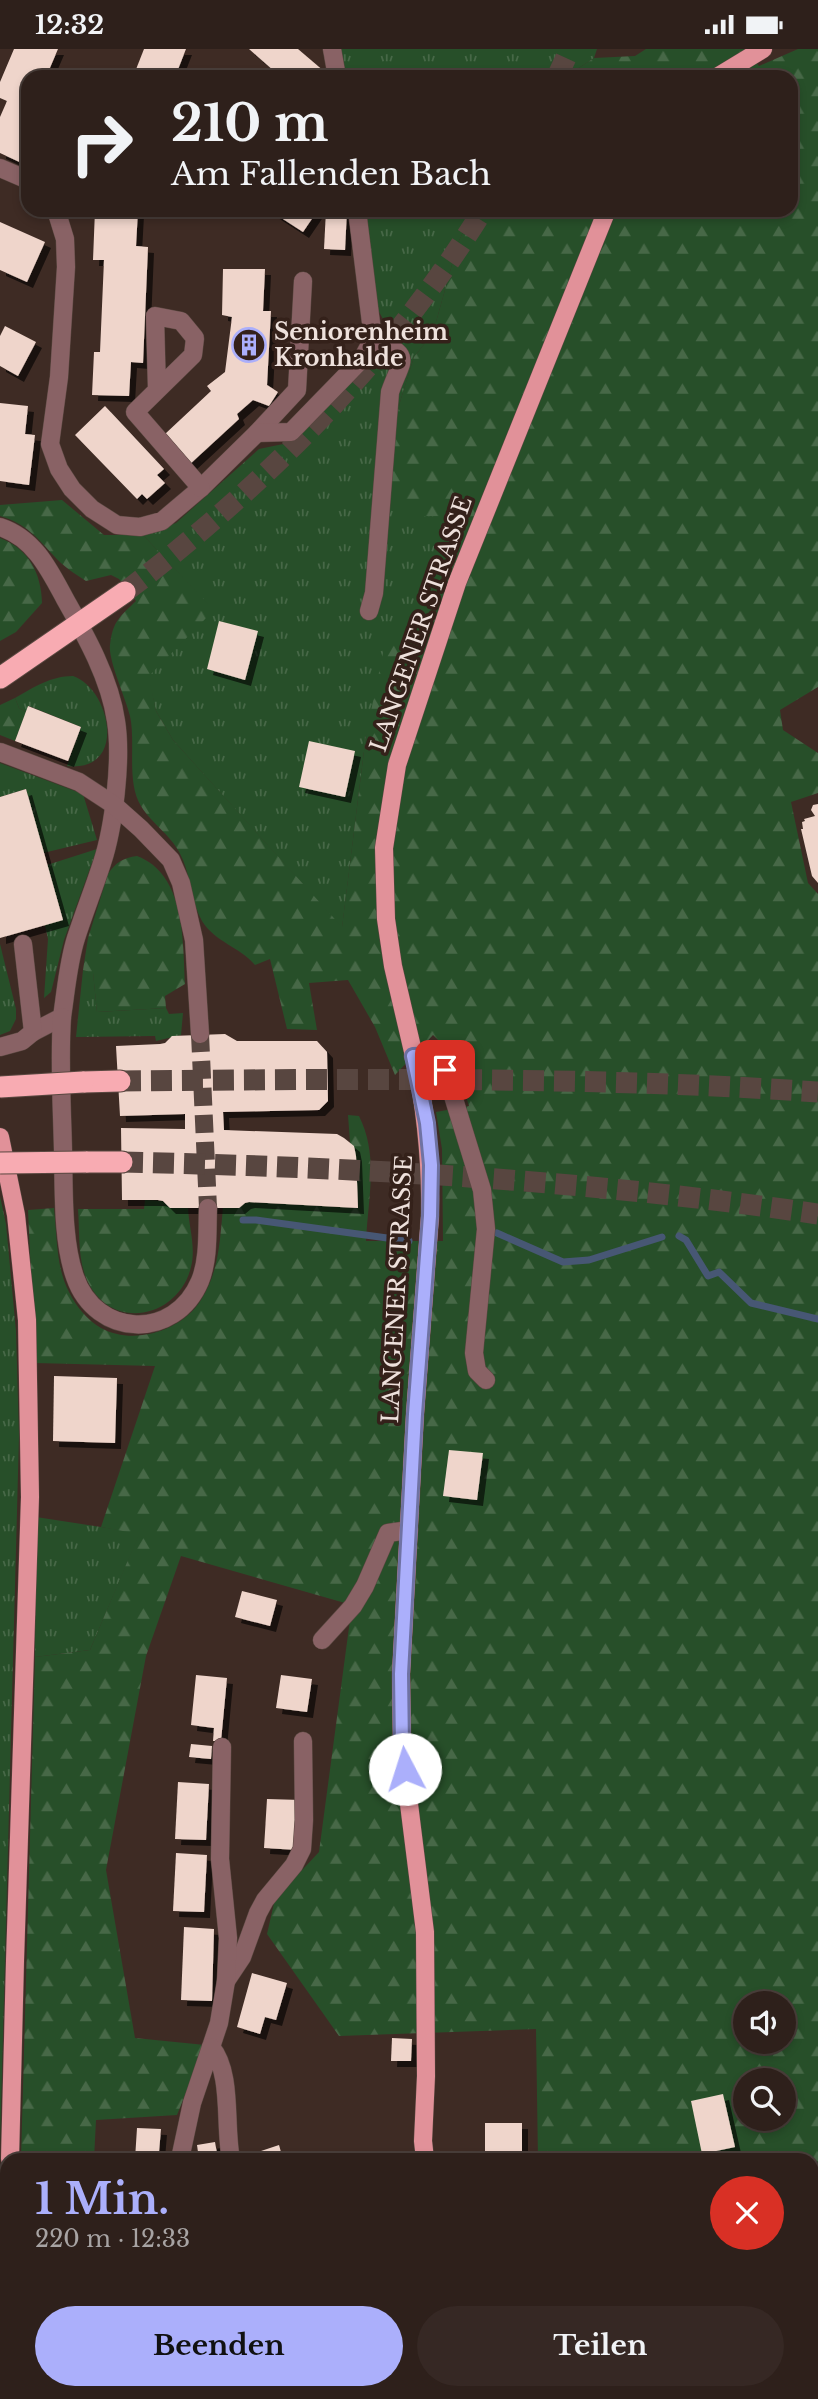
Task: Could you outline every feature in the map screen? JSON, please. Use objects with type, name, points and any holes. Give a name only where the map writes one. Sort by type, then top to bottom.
[{"type":"highway","points":[[0,678],[125,592]]},
{"type":"highway","points":[[0,661],[53,641]]},
{"type":"highway","points":[[0,1087],[120,1081]]},
{"type":"highway","points":[[0,1164],[122,1162]]},
{"type":"main road","points":[[728,70],[763,49]]},
{"type":"main road","name":"LANGENER STRASSE","points":[[424,2153],[425,1933],[402,1748],[401,1674],[431,1165],[427,1123],[393,966],[386,919],[384,848],[397,765],[457,583],[604,217]]},
{"type":"main road","points":[[0,1137],[16,1215],[27,1320],[30,1497],[10,2153]]},
{"type":"street","points":[[332,49],[336,70]]},
{"type":"street","points":[[0,168],[21,177]]},
{"type":"street","points":[[59,217],[65,239],[66,267],[60,377],[50,445],[59,469],[72,489],[92,509],[117,525],[141,527],[162,521],[201,488],[297,390],[303,281]]},
{"type":"street","points":[[257,433],[291,432],[362,359],[373,339],[359,217]]},
{"type":"street","points":[[369,611],[374,593],[390,392],[402,363],[402,356],[398,352],[373,339]]},
{"type":"street","points":[[157,390],[135,412],[201,488]]},
{"type":"street","points":[[0,527],[15,531],[45,563],[79,625],[112,700],[117,723],[114,805],[103,860],[75,941],[62,1017],[65,1215],[72,1269],[91,1307],[104,1317],[131,1324],[156,1322],[178,1311],[193,1294],[205,1267],[208,1207]]},
{"type":"street","points":[[0,752],[79,782],[114,805],[171,860],[181,883],[194,940],[200,1034]]},
{"type":"street","points":[[23,944],[33,1032]]},
{"type":"street","points":[[0,1047],[22,1041],[62,1017]]},
{"type":"street","points":[[415,1065],[432,1057],[442,1063],[468,1137],[482,1190],[486,1229],[474,1353],[477,1371],[486,1380]]},
{"type":"street","points":[[322,1640],[353,1606],[365,1586],[388,1533],[409,1530]]},
{"type":"street","points":[[226,1981],[242,1957],[265,1900],[294,1865],[302,1849],[303,1741]]},
{"type":"street","points":[[181,2153],[192,2103],[219,2023],[226,1981],[228,1938],[220,1859],[222,1747]]},
{"type":"street","points":[[211,2047],[219,2056],[223,2070],[230,2153]]},
{"type":"green space","points":[[340,49],[597,49],[594,58],[576,70],[343,70]]},
{"type":"green space","points":[[646,49],[745,49],[759,66],[798,49],[818,49],[818,687],[780,710],[783,730],[818,753],[818,793],[791,802],[808,883],[818,894],[818,2153],[538,2153],[536,2029],[339,2036],[267,1934],[275,1899],[319,1852],[352,1605],[181,1556],[146,1656],[106,1870],[135,2038],[205,2045],[177,2115],[96,2120],[94,2153],[21,2153],[35,1657],[90,1650],[139,1534],[101,1527],[155,1366],[35,1363],[28,1210],[54,1208],[58,1251],[65,1282],[87,1317],[101,1328],[127,1336],[156,1332],[182,1320],[193,1311],[207,1289],[218,1255],[223,1207],[239,1208],[249,1202],[358,1208],[356,1156],[350,1142],[348,1115],[359,1116],[369,1146],[371,1177],[366,1241],[443,1241],[442,1149],[436,1112],[469,1106],[452,1053],[433,1035],[395,1075],[375,1027],[348,980],[309,983],[317,1030],[287,1029],[270,959],[255,965],[207,928],[199,914],[179,851],[151,819],[136,796],[132,727],[114,670],[110,645],[115,624],[136,601],[119,579],[111,575],[86,581],[73,573],[30,532],[0,516],[0,505],[62,500],[104,535],[143,535],[214,610],[149,676],[156,711],[173,740],[342,927],[366,735],[388,629],[439,618],[479,517],[419,516],[407,511],[392,497],[391,446],[400,402],[414,357],[433,333],[458,243],[470,217],[798,217],[798,70],[576,70],[594,58],[635,56]]},
{"type":"green space","points":[[365,217],[470,217],[458,243],[433,333],[414,357],[400,402],[391,446],[479,517],[439,618],[366,735],[342,928],[173,740],[156,711],[148,676],[213,610],[143,535],[176,523],[259,449],[293,442],[375,358],[391,334],[377,308]]},
{"type":"green space","points":[[0,538],[19,549],[32,563],[39,582],[42,603],[16,632],[0,641]]},
{"type":"green space","points":[[73,676],[86,684],[97,697],[104,712],[106,744],[99,757],[86,765],[67,766],[81,727],[29,706],[26,712],[19,708],[15,698],[50,680]]},
{"type":"green space","points":[[15,698],[19,708],[26,712],[15,741],[0,735],[0,705]]},
{"type":"green space","points":[[0,763],[83,794],[97,840],[43,853],[26,789],[0,797]]},
{"type":"green space","points":[[97,849],[64,940],[51,992],[44,998],[48,939],[45,925],[63,919],[47,865]]},
{"type":"green space","points":[[137,856],[153,865],[173,893],[182,929],[185,984],[165,996],[166,1008],[97,1012],[93,973],[83,970],[88,938],[108,874],[120,861]]},
{"type":"green space","points":[[0,944],[16,1019],[10,1031],[0,1035]]},
{"type":"green space","points":[[83,970],[93,972],[97,1012],[166,1008],[169,1014],[183,1013],[181,1035],[156,1041],[155,1036],[76,1037]]},
{"type":"green space","points":[[0,1196],[6,1224],[16,1331],[19,1436],[0,2147]]},
{"type":"green space","points":[[145,1200],[163,1201],[170,1208],[188,1208],[193,1245],[192,1260],[184,1284],[174,1297],[160,1307],[129,1313],[114,1309],[100,1299],[89,1284],[81,1257],[78,1209],[144,1209]]},
{"type":"green space","points":[[36,1517],[140,1533],[90,1650],[35,1657]]},
{"type":"building","points":[[14,49],[58,49],[49,70],[21,70],[21,163],[0,153],[0,117],[7,101],[0,98],[0,82]]},
{"type":"building","points":[[144,49],[186,49],[178,70],[136,70]]},
{"type":"building","points":[[249,49],[298,49],[323,70],[273,70]]},
{"type":"building","points":[[95,217],[138,217],[136,246],[148,247],[143,363],[131,362],[129,396],[92,395],[94,352],[100,352],[104,260],[93,260]]},
{"type":"building","points":[[280,217],[313,217],[303,232]]},
{"type":"building","points":[[326,217],[347,217],[345,250],[324,249]]},
{"type":"building","points":[[0,222],[45,242],[27,282],[0,270]]},
{"type":"building","name":"Seniorenheim Kronhalde","points":[[223,269],[265,269],[263,311],[271,311],[267,385],[278,392],[269,406],[253,400],[237,414],[239,419],[189,465],[165,434],[211,391],[207,386],[225,372],[232,317],[222,315]]},
{"type":"building","points":[[5,326],[36,342],[18,376],[0,366],[0,336]]},
{"type":"building","points":[[0,403],[28,406],[25,434],[35,435],[29,485],[0,481]]},
{"type":"building","points":[[105,406],[164,469],[157,475],[165,483],[147,499],[142,494],[137,499],[75,435]]},
{"type":"building","points":[[219,621],[258,631],[245,680],[207,669]]},
{"type":"building","points":[[28,706],[81,727],[68,761],[15,741]]},
{"type":"building","points":[[309,741],[355,751],[345,797],[299,787]]},
{"type":"building","points":[[26,789],[63,920],[0,938],[0,797]]},
{"type":"building","points":[[818,804],[818,883],[812,876],[801,829],[804,819],[815,816],[811,810],[813,805]]},
{"type":"building","points":[[225,1034],[237,1041],[317,1041],[327,1052],[328,1101],[319,1110],[223,1112],[224,1130],[337,1134],[344,1138],[354,1146],[356,1156],[358,1208],[249,1202],[239,1208],[170,1208],[158,1200],[122,1200],[121,1128],[185,1129],[185,1114],[120,1116],[116,1046],[160,1044],[172,1036]]},
{"type":"building","points":[[54,1376],[117,1378],[115,1443],[53,1441]]},
{"type":"building","points":[[449,1450],[483,1453],[477,1500],[443,1496]]},
{"type":"building","points":[[242,1591],[277,1600],[270,1626],[235,1617]]},
{"type":"building","points":[[196,1675],[227,1678],[221,1741],[213,1741],[214,1728],[191,1725]]},
{"type":"building","points":[[281,1675],[312,1679],[307,1712],[276,1708]]},
{"type":"building","points":[[191,1744],[212,1746],[211,1759],[189,1757]]},
{"type":"building","points":[[178,1782],[209,1784],[206,1840],[175,1839]]},
{"type":"building","points":[[267,1799],[301,1800],[298,1850],[264,1848]]},
{"type":"building","points":[[176,1853],[207,1855],[204,1912],[173,1911]]},
{"type":"building","points":[[184,1927],[214,1929],[212,2001],[181,2000]]},
{"type":"building","points":[[252,1973],[287,1983],[276,2020],[265,2017],[260,2034],[237,2027]]},
{"type":"building","points":[[392,2038],[412,2039],[411,2061],[391,2061]]},
{"type":"building","points":[[723,2094],[735,2147],[702,2153],[691,2101]]},
{"type":"building","points":[[485,2123],[522,2123],[522,2153],[485,2153]]},
{"type":"building","points":[[137,2128],[161,2129],[159,2152],[163,2153],[135,2153]]},
{"type":"building","points":[[215,2142],[217,2153],[198,2153],[197,2145]]},
{"type":"building","points":[[279,2145],[281,2153],[258,2153]]},
{"type":"waterway","points":[[243,1220],[409,1241]]},
{"type":"waterway","points":[[497,1233],[563,1262],[589,1260],[662,1237]]},
{"type":"waterway","points":[[679,1236],[686,1240],[708,1276],[719,1272],[751,1303],[818,1319]]},
{"type":"tunnel","points":[[560,70],[570,49]]},
{"type":"tunnel","points":[[125,592],[227,508],[322,417],[408,318],[478,217]]},
{"type":"tunnel","points":[[200,1034],[208,1208]]},
{"type":"tunnel","points":[[120,1081],[556,1081],[818,1092]]},
{"type":"tunnel","points":[[122,1162],[297,1167],[471,1177],[645,1192],[818,1214]]},
{"type":"place","name":"Seniorenheim Kronhalde","points":[[249,345]]},
{"type":"route","points":[[405,1769],[402,1748],[401,1674],[431,1165],[427,1123],[413,1056],[425,1055],[437,1059],[445,1070]]}]
